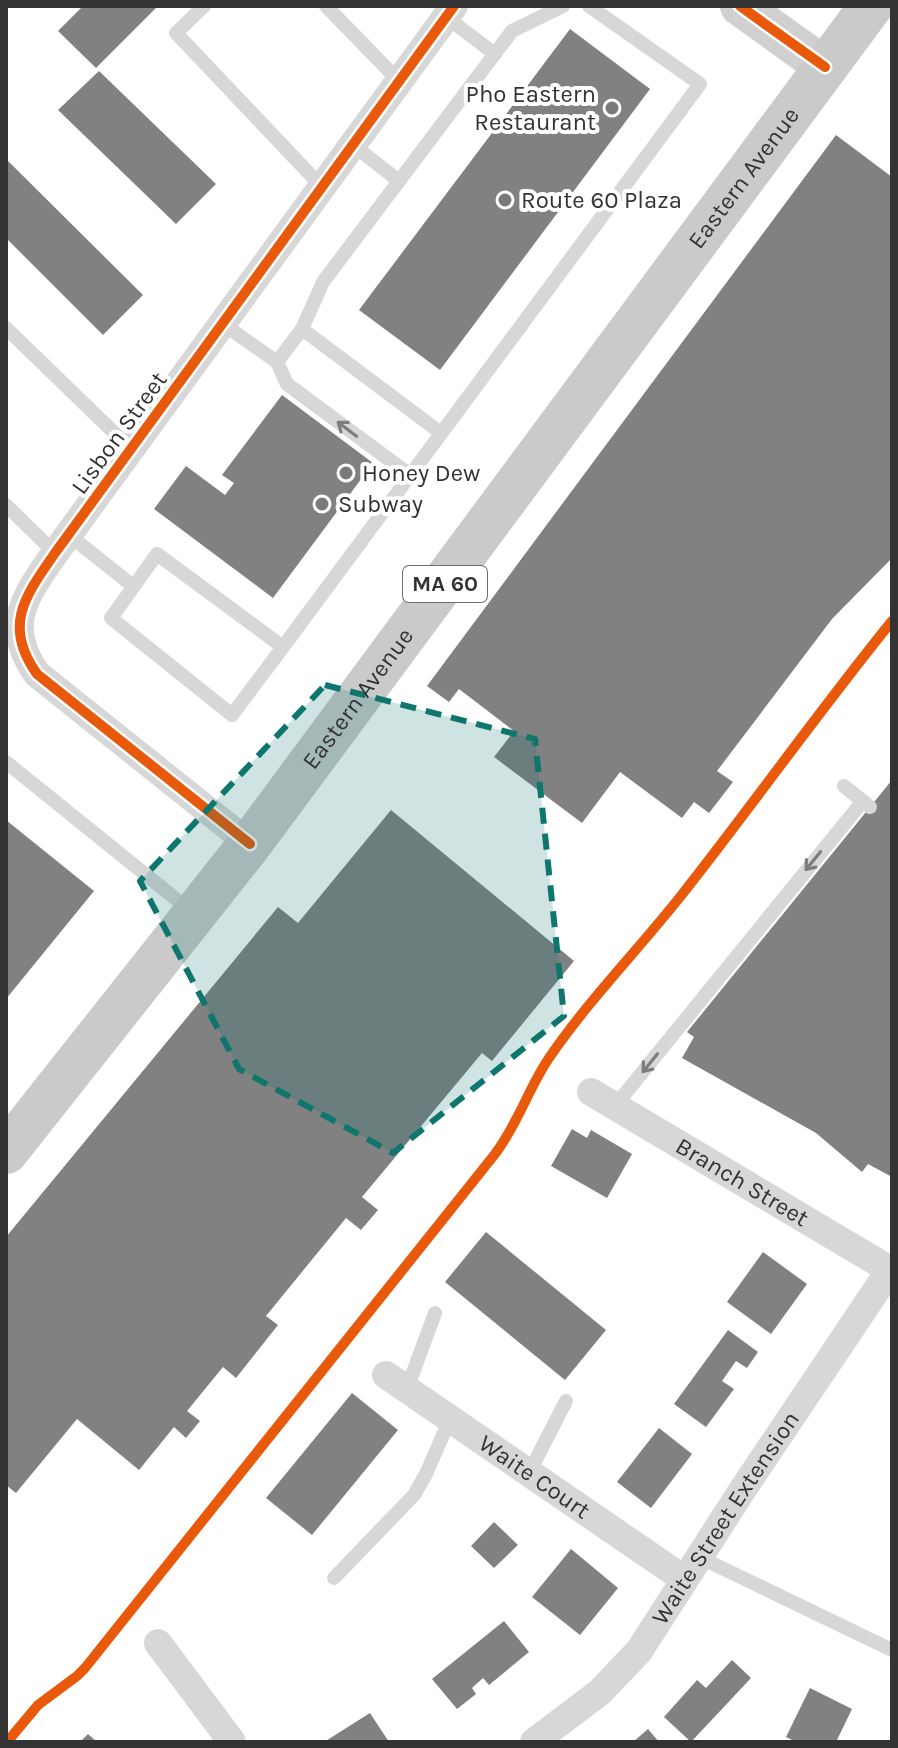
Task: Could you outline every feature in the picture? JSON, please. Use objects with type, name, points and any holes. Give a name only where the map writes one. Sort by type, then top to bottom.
[{"type":"main road","points":[[740,6],[825,67]]},
{"type":"main road","name":"Eastern Avenue","points":[[6,1152],[250,844],[871,6]]},
{"type":"street","name":"Lisbon Street","points":[[250,844],[46,682],[30,664],[21,642],[22,606],[62,544],[450,12]]},
{"type":"street","name":"Branch Street","points":[[603,1099],[891,1270]]},
{"type":"street","name":"Waite Street Extension","points":[[534,1742],[620,1674],[639,1651],[691,1568],[891,1270]]},
{"type":"street","name":"Waite Court","points":[[397,1382],[529,1473],[691,1568]]},
{"type":"street","points":[[158,1643],[232,1742]]},
{"type":"lane","points":[[204,6],[176,33],[322,187]]},
{"type":"lane","points":[[326,6],[399,81]]},
{"type":"lane","points":[[277,362],[302,329],[323,282],[512,31],[563,6]]},
{"type":"lane","points":[[283,647],[157,554],[111,618],[232,715],[283,647],[700,84],[589,6]]},
{"type":"lane","points":[[450,12],[495,54]]},
{"type":"lane","points":[[353,145],[399,181]]},
{"type":"lane","points":[[223,324],[277,362],[287,384],[410,475]]},
{"type":"lane","points":[[6,328],[131,449]]},
{"type":"lane","points":[[302,329],[441,433]]},
{"type":"lane","points":[[6,505],[62,544],[133,586]]},
{"type":"lane","points":[[6,762],[196,915]]},
{"type":"lane","points":[[603,1099],[866,804],[844,786]]},
{"type":"lane","points":[[397,1382],[435,1313]]},
{"type":"lane","points":[[529,1473],[566,1401]]},
{"type":"lane","points":[[334,1578],[414,1495],[450,1419]]},
{"type":"lane","points":[[691,1568],[892,1650]]},
{"type":"highlighted area","points":[[325,685],[535,739],[564,1016],[393,1153],[239,1069],[140,881]]},
{"type":"building","points":[[83,6],[158,6],[96,68],[58,31]]},
{"type":"building","name":"Route 60 Plaza","points":[[570,29],[650,89],[440,370],[359,310]]},
{"type":"building","points":[[99,71],[216,184],[176,224],[58,110]]},
{"type":"building","points":[[836,135],[892,177],[892,558],[832,619],[717,771],[733,782],[709,813],[694,802],[682,818],[620,772],[582,823],[494,757],[514,731],[459,689],[449,702],[427,686]]},
{"type":"building","points":[[6,159],[143,295],[103,335],[6,238]]},
{"type":"building","points":[[282,395],[373,463],[273,598],[154,509],[186,466],[225,495],[234,483],[222,475]]},
{"type":"building","points":[[892,780],[892,1177],[868,1164],[862,1172],[816,1133],[682,1058],[694,1037],[687,1032]]},
{"type":"building","points":[[391,810],[574,961],[492,1061],[482,1053],[362,1197],[378,1210],[361,1230],[346,1218],[266,1316],[278,1325],[236,1378],[223,1367],[187,1411],[200,1421],[186,1438],[174,1427],[139,1470],[77,1419],[16,1493],[6,1485],[6,1237],[278,907],[298,923]]},
{"type":"building","points":[[6,820],[94,891],[6,999]]},
{"type":"building","points":[[572,1129],[587,1138],[591,1130],[632,1154],[607,1198],[551,1166]]},
{"type":"building","points":[[486,1232],[606,1330],[565,1380],[445,1282]]},
{"type":"building","points":[[763,1252],[807,1284],[771,1334],[727,1302]]},
{"type":"building","points":[[728,1330],[758,1352],[747,1368],[736,1361],[722,1381],[734,1389],[706,1427],[674,1404]]},
{"type":"building","points":[[352,1393],[398,1430],[312,1535],[266,1498]]},
{"type":"building","points":[[659,1428],[692,1454],[651,1508],[617,1482]]},
{"type":"building","points":[[494,1522],[518,1545],[494,1568],[471,1546]]},
{"type":"building","points":[[571,1549],[618,1588],[580,1635],[532,1597]]},
{"type":"building","points":[[504,1621],[529,1652],[489,1685],[483,1678],[472,1688],[476,1694],[457,1709],[432,1679]]},
{"type":"building","points":[[732,1660],[751,1678],[691,1742],[664,1717],[697,1680],[706,1688]]},
{"type":"building","points":[[810,1688],[852,1709],[836,1742],[796,1742],[786,1737]]},
{"type":"building","points":[[370,1713],[389,1742],[324,1742]]},
{"type":"building","points":[[648,1729],[659,1742],[633,1742]]},
{"type":"building","points":[[88,1734],[97,1742],[80,1742]]},
{"type":"cycle path","points":[[250,844],[37,674],[21,640],[22,611],[27,597],[55,553],[454,6]]},
{"type":"cycle path","points":[[740,6],[825,67]]},
{"type":"cycle path","points":[[7,1742],[38,1705],[85,1668],[495,1154],[564,1037],[680,897],[892,621]]},
{"type":"place","name":"Pho Eastern Restaurant","points":[[612,108]]},
{"type":"place","name":"Route 60 Plaza","points":[[505,200]]},
{"type":"place","name":"Honey Dew","points":[[346,473]]},
{"type":"place","name":"Subway","points":[[322,504]]}]
